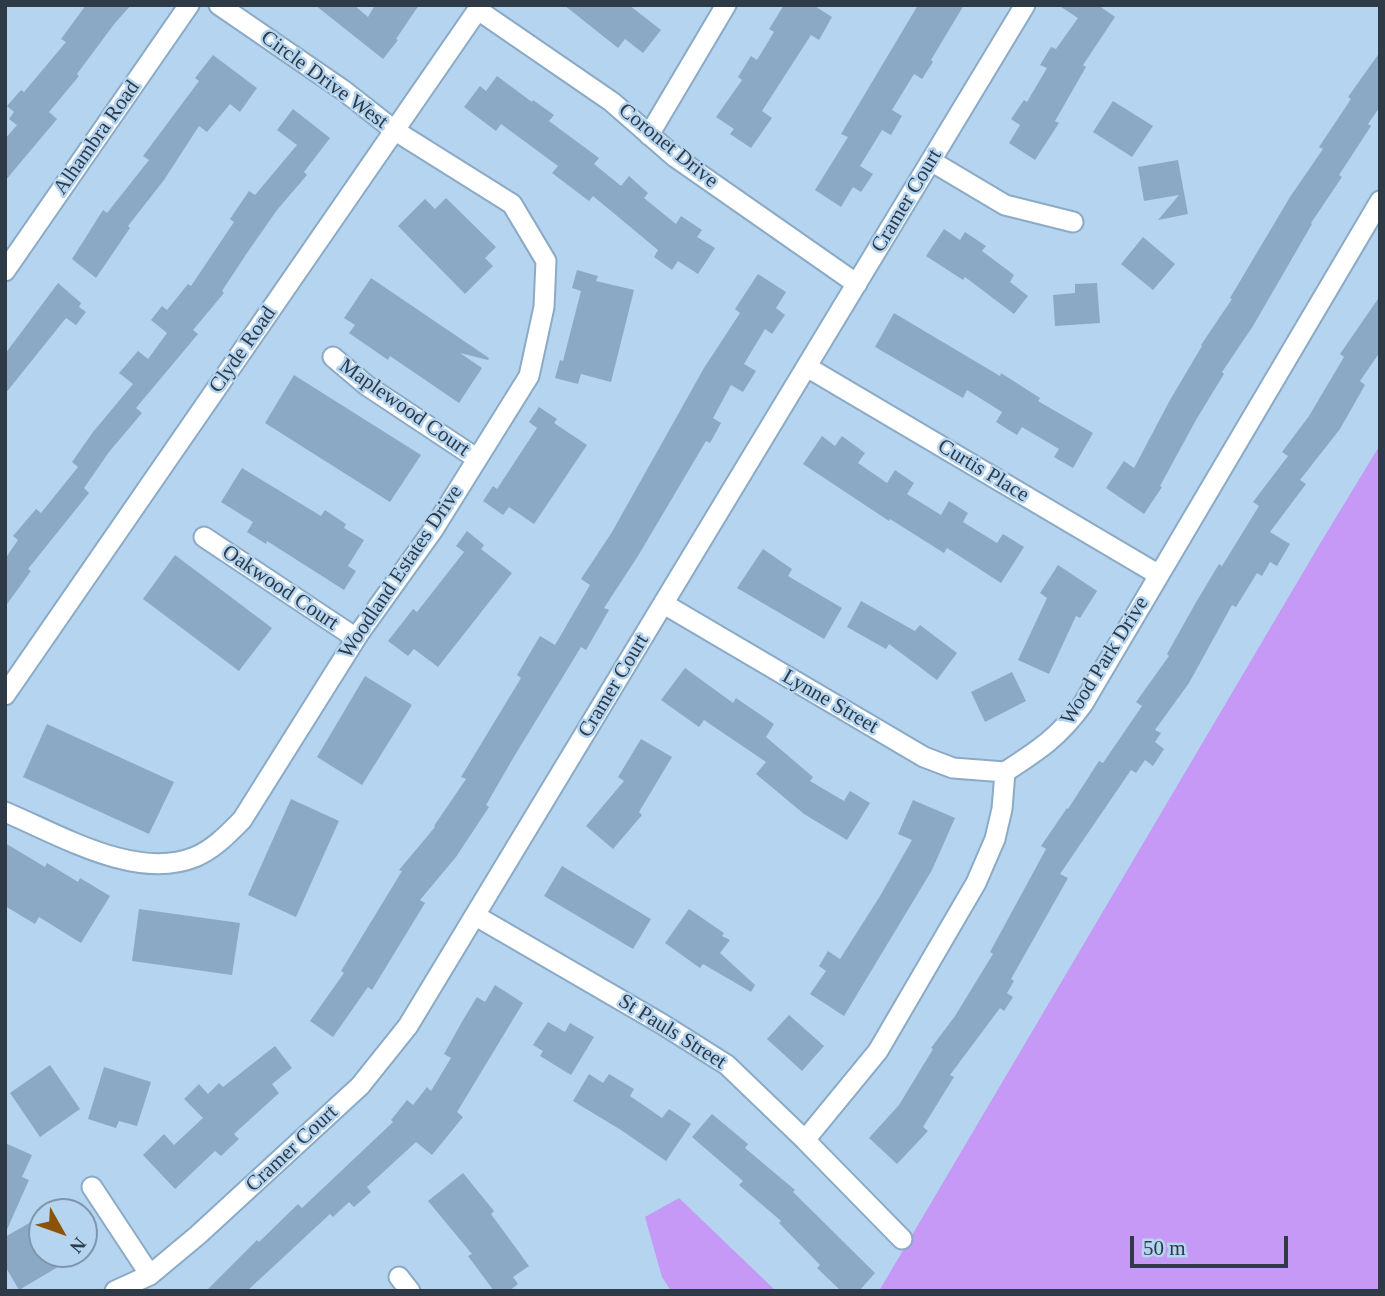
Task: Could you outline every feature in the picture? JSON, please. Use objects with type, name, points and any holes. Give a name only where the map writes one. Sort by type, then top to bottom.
[{"type":"street","name":"Alhambra Road","points":[[5,271],[189,5]]},
{"type":"street","name":"Circle Drive West","points":[[219,5],[342,90],[394,130]]},
{"type":"street","points":[[649,135],[726,5]]},
{"type":"street","name":"Cramer Court","points":[[115,1291],[150,1275],[198,1235],[360,1086],[408,1026],[1025,5]]},
{"type":"street","name":"Clyde Road","points":[[5,695],[480,7]]},
{"type":"street","name":"Coronet Drive","points":[[480,7],[612,102],[675,158],[857,284]]},
{"type":"street","name":"Woodland Estates Drive","points":[[5,812],[117,859],[156,865],[195,857],[220,842],[242,820],[356,638],[433,530],[529,376],[544,307],[546,261],[512,204],[394,130]]},
{"type":"street","points":[[931,161],[1004,205],[1073,222]]},
{"type":"street","name":"Wood Park Drive","points":[[1005,772],[1044,747],[1065,729],[1083,704],[1380,201]]},
{"type":"street","name":"Maplewood Court","points":[[333,357],[366,385],[476,458]]},
{"type":"street","name":"Curtis Place","points":[[807,367],[1159,575]]},
{"type":"street","name":"Oakwood Court","points":[[204,537],[356,638]]},
{"type":"street","name":"Lynne Street","points":[[664,604],[923,757],[953,768],[1005,772]]},
{"type":"street","points":[[805,1140],[878,1051],[976,883],[995,839],[1002,809],[1005,772]]},
{"type":"street","name":"St Pauls Street","points":[[476,916],[663,1024],[727,1065],[805,1140],[902,1240]]},
{"type":"street","points":[[92,1187],[150,1275]]},
{"type":"shaded area","points":[[1380,445],[1380,1291],[879,1291],[1321,542]]},
{"type":"shaded area","points":[[679,1198],[776,1291],[671,1291],[662,1277],[645,1217]]},
{"type":"building","points":[[86,5],[131,5],[49,112],[57,119],[5,181],[5,139],[17,125],[9,119],[14,112],[7,106],[21,90],[24,92],[66,42],[61,39]]},
{"type":"building","points":[[315,5],[354,5],[368,17],[375,5],[419,5],[383,59]]},
{"type":"building","points":[[564,5],[629,5],[661,30],[643,53],[625,39],[618,48]]},
{"type":"building","points":[[784,5],[813,5],[832,17],[819,40],[811,35],[762,111],[772,118],[751,148],[730,134],[734,129],[716,117],[742,80],[738,77],[751,56],[757,60],[774,32],[769,29]]},
{"type":"building","points":[[918,5],[964,5],[922,79],[914,74],[892,110],[902,116],[891,135],[882,130],[860,166],[873,174],[861,192],[853,187],[841,207],[815,190],[848,137],[841,134]]},
{"type":"building","points":[[1058,5],[1098,5],[1115,17],[1083,65],[1086,67],[1055,121],[1059,123],[1035,160],[1009,143],[1020,125],[1011,119],[1024,100],[1027,102],[1047,68],[1040,65],[1051,47],[1056,49],[1078,18]]},
{"type":"building","points":[[1380,52],[1380,107],[1368,124],[1371,126],[1339,175],[1342,177],[1311,223],[1253,326],[1222,372],[1224,374],[1196,420],[1160,486],[1162,487],[1144,514],[1106,488],[1124,461],[1134,468],[1201,345],[1232,299],[1230,298],[1290,197],[1323,149],[1319,147],[1351,99],[1348,97]]},
{"type":"building","points":[[213,55],[257,88],[240,112],[230,104],[207,132],[199,126],[164,180],[128,226],[130,228],[96,278],[72,259],[103,210],[107,213],[149,160],[143,156],[199,81],[195,78]]},
{"type":"building","points":[[497,76],[554,115],[549,121],[599,158],[594,164],[621,186],[629,176],[648,193],[644,198],[676,224],[681,216],[702,230],[697,237],[715,248],[698,274],[678,261],[672,270],[654,257],[658,250],[593,196],[589,201],[552,173],[558,166],[501,124],[496,131],[464,107],[480,86],[486,91]]},
{"type":"building","points":[[1113,101],[1153,126],[1132,157],[1093,132]]},
{"type":"building","points":[[293,109],[330,138],[304,172],[307,175],[277,210],[247,253],[222,291],[224,293],[193,330],[198,334],[136,408],[142,413],[109,452],[84,488],[89,493],[28,569],[31,571],[5,607],[5,559],[18,540],[13,536],[36,509],[41,513],[78,467],[72,462],[133,384],[119,373],[138,351],[148,359],[167,333],[151,320],[162,306],[167,310],[188,284],[191,286],[234,222],[230,219],[249,191],[255,195],[297,145],[277,130]]},
{"type":"building","points":[[1178,160],[1188,214],[1158,220],[1179,195],[1144,201],[1138,167]]},
{"type":"building","points":[[446,198],[496,247],[485,258],[493,266],[465,294],[398,226],[425,199],[435,209]]},
{"type":"building","points":[[944,229],[960,240],[965,232],[986,246],[982,251],[1014,275],[1010,282],[1028,296],[1014,314],[965,277],[963,280],[926,256]]},
{"type":"building","points":[[1143,237],[1175,264],[1153,290],[1121,264]]},
{"type":"building","points":[[577,270],[598,276],[596,281],[634,290],[611,382],[581,374],[578,384],[555,378],[560,360],[563,361],[581,291],[572,288]]},
{"type":"building","points":[[758,274],[786,292],[776,308],[785,315],[772,334],[765,329],[744,364],[756,371],[743,392],[731,385],[713,418],[721,423],[710,443],[706,441],[604,608],[609,610],[586,650],[581,647],[486,805],[489,807],[456,857],[420,900],[425,903],[372,990],[368,987],[333,1037],[310,1021],[344,973],[341,971],[402,871],[399,870],[435,827],[466,779],[461,777],[521,678],[517,675],[540,636],[555,645],[590,585],[581,579],[612,532],[704,368],[740,313],[735,309]]},
{"type":"building","points":[[371,278],[489,358],[488,360],[460,353],[482,368],[459,403],[390,356],[388,360],[349,333],[355,325],[344,318]]},
{"type":"building","points":[[58,283],[81,303],[79,307],[86,312],[76,325],[66,318],[5,394],[5,354]]},
{"type":"building","points":[[1097,283],[1100,323],[1055,326],[1053,295],[1075,293],[1075,284]]},
{"type":"building","points":[[1380,296],[1380,352],[1360,381],[1365,385],[1340,429],[1300,480],[1306,484],[1270,532],[1290,544],[1277,566],[1270,562],[1262,576],[1257,573],[1236,607],[1232,605],[1189,683],[1155,730],[1161,733],[1155,742],[1164,749],[1153,766],[1145,760],[1136,773],[1131,770],[1060,874],[1068,878],[1011,979],[1014,981],[1007,993],[1013,997],[1004,1011],[1000,1008],[950,1075],[954,1077],[923,1127],[928,1131],[897,1164],[869,1138],[899,1105],[933,1049],[931,1048],[955,1016],[993,954],[990,952],[1046,849],[1041,846],[1099,761],[1103,763],[1142,706],[1136,702],[1169,656],[1167,654],[1219,564],[1222,566],[1259,506],[1253,502],[1288,456],[1282,452],[1309,416],[1344,357],[1340,354]]},
{"type":"building","points":[[894,313],[1000,376],[1001,373],[1040,398],[1038,401],[1093,433],[1073,468],[1054,457],[1059,449],[1022,427],[1017,435],[996,422],[1002,412],[967,390],[963,398],[875,347]]},
{"type":"building","points":[[294,375],[421,455],[390,502],[265,423]]},
{"type":"building","points":[[539,407],[557,419],[554,423],[587,445],[534,524],[509,507],[503,515],[483,501],[493,486],[497,489],[537,428],[529,422]]},
{"type":"building","points":[[822,436],[835,446],[842,436],[865,453],[858,463],[887,483],[895,470],[914,483],[907,494],[941,515],[949,501],[968,513],[963,522],[997,543],[1003,534],[1024,547],[1001,583],[947,548],[944,553],[890,519],[889,521],[803,464]]},
{"type":"building","points":[[242,468],[321,516],[325,510],[346,524],[344,528],[364,540],[348,566],[356,571],[344,590],[267,541],[266,544],[247,532],[253,522],[221,502]]},
{"type":"building","points":[[467,531],[484,545],[481,549],[512,573],[438,667],[414,649],[408,656],[388,641],[413,609],[417,612],[464,552],[456,546]]},
{"type":"building","points":[[763,549],[792,569],[788,576],[842,608],[824,639],[737,588]]},
{"type":"building","points":[[175,555],[272,628],[239,671],[143,599]]},
{"type":"building","points":[[1058,565],[1097,591],[1080,618],[1076,616],[1049,674],[1018,660],[1047,598],[1040,593]]},
{"type":"building","points":[[861,601],[915,631],[920,625],[957,653],[937,680],[889,644],[886,649],[847,627]]},
{"type":"building","points":[[685,668],[733,703],[736,698],[774,724],[766,737],[813,777],[810,781],[844,801],[850,791],[870,803],[847,840],[804,814],[756,774],[766,762],[704,720],[699,727],[661,700]]},
{"type":"building","points":[[1012,672],[1026,701],[985,722],[971,692]]},
{"type":"building","points":[[365,676],[412,705],[362,785],[317,757]]},
{"type":"building","points":[[47,724],[174,782],[149,834],[23,777]]},
{"type":"building","points":[[641,739],[672,757],[639,812],[642,815],[613,849],[586,826],[624,781],[618,777]]},
{"type":"building","points":[[291,799],[339,821],[296,917],[248,895]]},
{"type":"building","points":[[913,800],[955,818],[932,870],[844,1016],[810,994],[826,971],[819,966],[828,951],[840,959],[912,840],[898,834]]},
{"type":"building","points":[[5,843],[45,867],[47,863],[78,882],[80,878],[110,896],[81,943],[39,917],[35,924],[5,906]]},
{"type":"building","points":[[562,866],[651,919],[633,949],[544,896]]},
{"type":"building","points":[[139,909],[240,923],[232,975],[132,961]]},
{"type":"building","points":[[689,909],[730,940],[720,953],[755,985],[751,992],[703,964],[700,968],[665,943]]},
{"type":"building","points":[[495,985],[523,1003],[457,1112],[463,1117],[432,1155],[416,1142],[367,1187],[371,1192],[354,1207],[349,1202],[333,1217],[330,1214],[247,1291],[206,1291],[257,1240],[259,1242],[298,1204],[302,1208],[393,1122],[391,1120],[407,1100],[413,1105],[427,1087],[431,1091],[451,1058],[444,1054],[463,1020],[477,997],[485,1002]]},
{"type":"building","points":[[789,1015],[824,1046],[802,1071],[767,1039]]},
{"type":"building","points":[[548,1022],[565,1032],[570,1023],[594,1037],[571,1075],[540,1056],[543,1051],[533,1045]]},
{"type":"building","points":[[275,1046],[292,1068],[272,1084],[279,1093],[234,1134],[239,1139],[221,1156],[215,1151],[175,1189],[143,1155],[164,1134],[174,1145],[203,1118],[184,1099],[199,1084],[208,1094],[219,1083],[223,1087]]},
{"type":"building","points":[[50,1065],[80,1109],[40,1137],[10,1093]]},
{"type":"building","points":[[104,1067],[151,1082],[137,1126],[119,1121],[116,1128],[88,1119]]},
{"type":"building","points":[[589,1074],[603,1083],[609,1074],[634,1089],[630,1096],[662,1118],[669,1109],[691,1124],[666,1161],[573,1101]]},
{"type":"building","points":[[712,1114],[748,1144],[745,1148],[795,1190],[793,1192],[875,1273],[859,1291],[841,1291],[817,1268],[820,1265],[779,1223],[781,1221],[739,1185],[743,1181],[692,1137]]},
{"type":"building","points":[[5,1143],[32,1155],[22,1177],[29,1180],[5,1234]]},
{"type":"building","points":[[463,1173],[494,1211],[491,1214],[529,1266],[513,1277],[518,1284],[509,1291],[494,1291],[468,1256],[472,1254],[428,1201]]},
{"type":"building","points":[[28,1224],[28,1268],[56,1268],[19,1290],[5,1266],[5,1237]]}]
